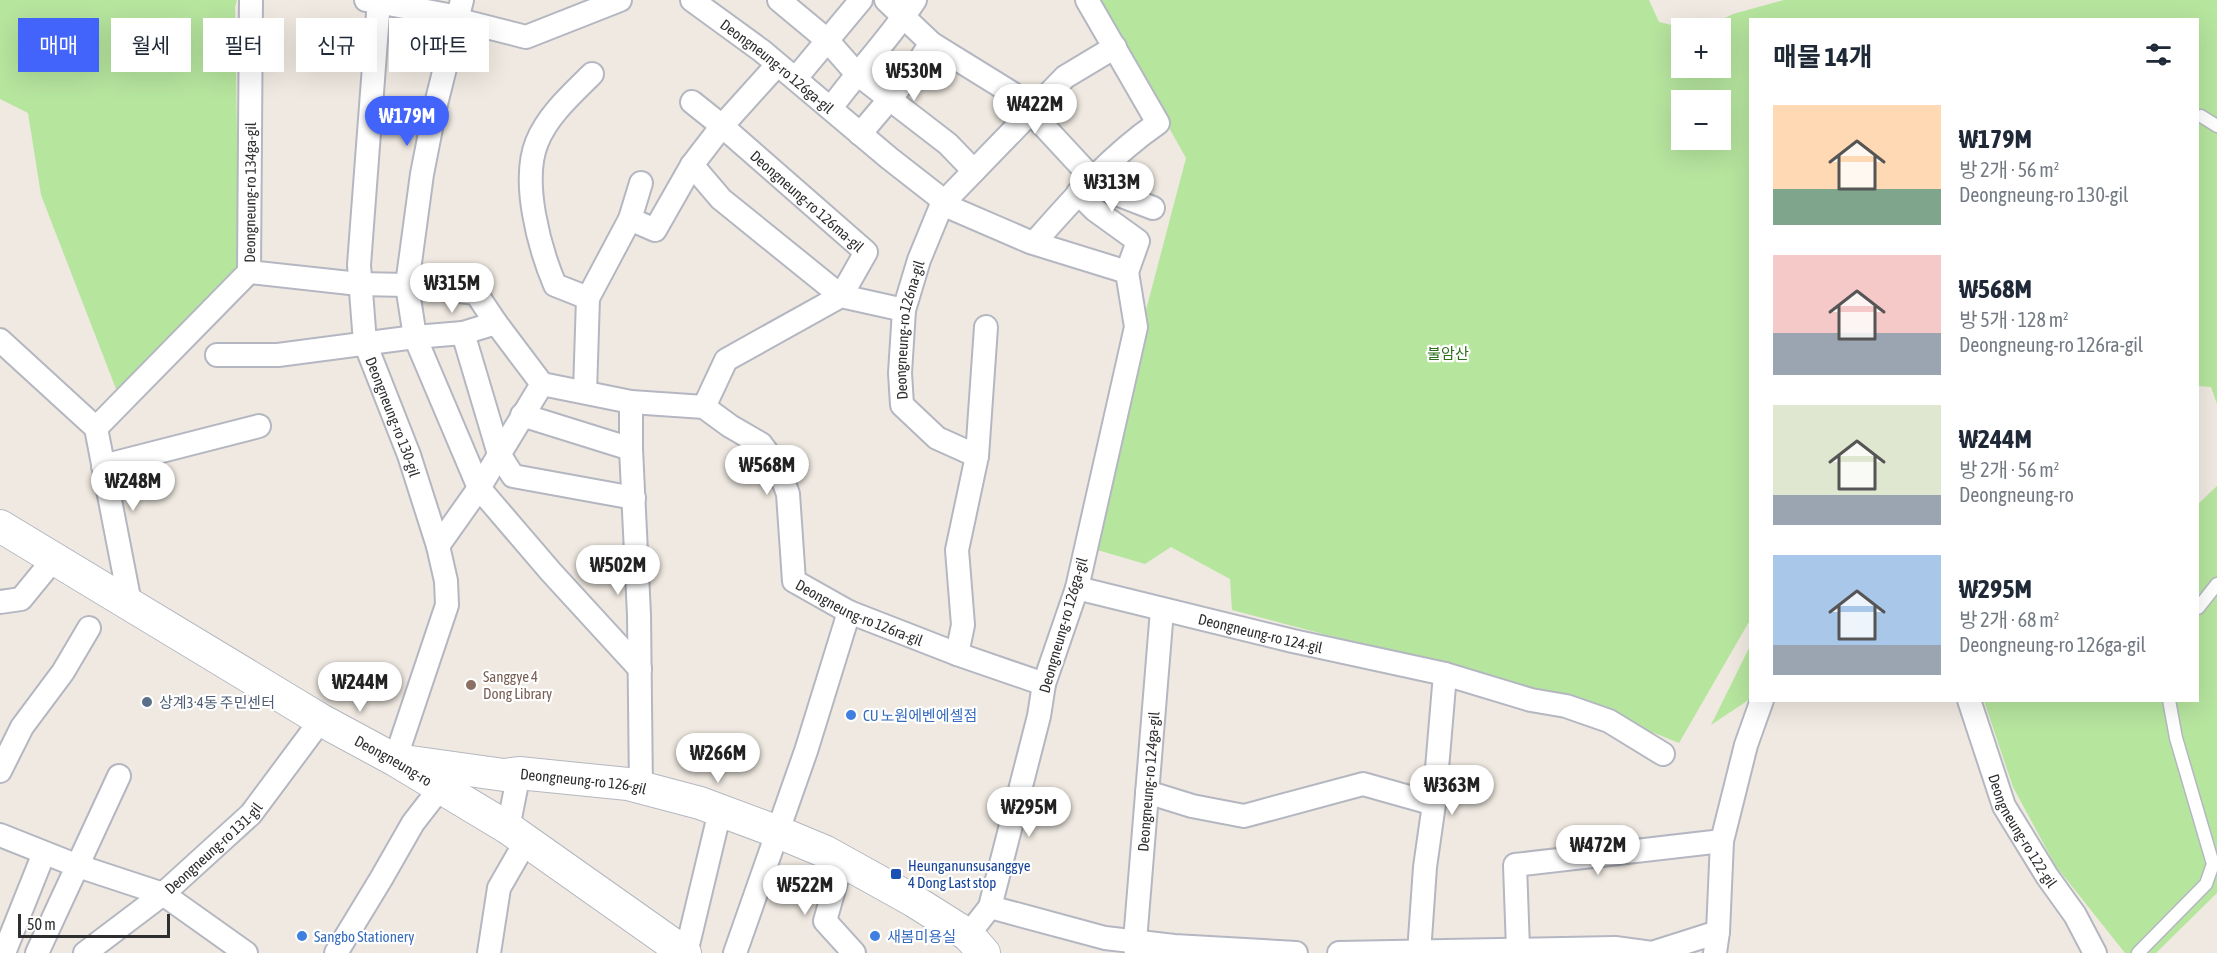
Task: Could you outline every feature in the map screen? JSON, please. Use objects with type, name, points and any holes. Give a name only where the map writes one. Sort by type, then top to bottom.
[{"type":"main road","name":"Deongneung-ro","points":[[0,526],[321,720],[395,760],[517,834],[685,953]]},
{"type":"main road","name":"Deongneung-ro 126-gil","points":[[395,760],[504,775],[519,773],[628,784],[700,803],[777,832],[842,861],[914,901],[976,944]]},
{"type":"street","name":"Deongneung-ro 134ga-gil","points":[[96,428],[249,272],[251,0]]},
{"type":"street","name":"Deongneung-ro 130-gil","points":[[395,760],[447,605],[446,581],[438,546],[410,455],[365,343],[359,284],[375,1],[451,8],[526,37],[620,0]]},
{"type":"street","name":"Deongneung-ro 126ga-gil","points":[[692,0],[796,78],[860,134],[944,201],[942,204],[1034,243],[1127,272]]},
{"type":"street","points":[[779,0],[827,40],[856,73],[948,144],[974,171]]},
{"type":"street","points":[[796,78],[861,0]]},
{"type":"street","points":[[860,134],[910,75],[932,43],[910,9],[886,0]]},
{"type":"street","points":[[1034,243],[1085,185],[1136,138],[1158,123],[1087,0]]},
{"type":"street","points":[[451,8],[422,174],[407,285],[415,337],[479,488],[551,572],[640,669]]},
{"type":"street","points":[[831,108],[856,73],[882,47],[910,9]]},
{"type":"street","name":"Deongneung-ro 126ga-gil","points":[[932,43],[1015,95],[1063,146],[1085,185],[1095,210],[1138,241],[1127,272],[1136,327],[1077,588],[1044,684],[1039,716],[990,907],[976,944]]},
{"type":"street","points":[[942,204],[1065,77],[1115,47]]},
{"type":"street","points":[[630,219],[655,230],[692,165],[722,126],[777,65]]},
{"type":"street","points":[[588,298],[555,285],[544,258],[529,180],[537,142],[556,110],[592,74]]},
{"type":"street","name":"Deongneung-ro 126ma-gil","points":[[692,102],[866,252],[841,296]]},
{"type":"street","points":[[692,165],[721,199],[841,296],[904,310]]},
{"type":"street","points":[[585,392],[588,298],[630,219],[641,183]]},
{"type":"street","name":"Deongneung-ro 126ga-gil","points":[[1085,185],[1153,208]]},
{"type":"street","name":"Deongneung-ro 126na-gil","points":[[942,204],[919,260],[904,310],[900,373],[902,405],[937,438],[976,456]]},
{"type":"street","points":[[249,272],[359,284],[407,285],[476,293],[542,384],[631,402],[704,407],[726,360],[841,296]]},
{"type":"street","points":[[217,355],[278,355],[463,333],[496,323]]},
{"type":"street","points":[[957,654],[963,625],[957,550],[976,456],[986,327]]},
{"type":"street","points":[[463,333],[499,454],[513,476],[634,498]]},
{"type":"street","points":[[0,340],[96,428],[130,603]]},
{"type":"street","points":[[438,546],[479,488],[542,384]]},
{"type":"street","points":[[631,402],[640,669],[641,789]]},
{"type":"street","name":"Deongneung-ro 126ra-gil","points":[[704,407],[761,444],[778,467],[788,494],[795,580],[849,612],[957,654],[1044,684]]},
{"type":"street","points":[[522,415],[631,450]]},
{"type":"street","points":[[103,466],[259,426]]},
{"type":"street","points":[[0,602],[21,599],[53,560]]},
{"type":"street","name":"Deongneung-ro 124-gil","points":[[1077,588],[1162,610],[1445,674],[1531,700],[1566,706],[1610,721],[1663,753]]},
{"type":"street","name":"Deongneung-ro 124ga-gil","points":[[1136,947],[1162,610]]},
{"type":"street","points":[[735,953],[806,751],[849,612]]},
{"type":"street","points":[[0,771],[22,727],[63,672],[89,628]]},
{"type":"street","points":[[1420,952],[1425,867],[1434,804],[1445,674]]},
{"type":"street","points":[[1339,953],[1612,950],[1652,953],[1716,943],[1722,841],[1746,745],[1761,702]]},
{"type":"street","name":"Deongneung-ro 122-gil","points":[[1970,702],[2004,806],[2047,876],[2075,915],[2095,953]]},
{"type":"street","name":"Deongneung-ro 131-gil","points":[[85,953],[163,894],[250,814],[321,720]]},
{"type":"street","points":[[489,953],[499,888],[517,834],[519,773]]},
{"type":"street","points":[[37,953],[119,776]]},
{"type":"street","points":[[1147,792],[1192,806],[1244,816],[1364,784],[1434,804]]},
{"type":"street","points":[[336,953],[413,823],[441,787]]},
{"type":"street","name":"Deongneung-ro","points":[[685,953],[720,811]]},
{"type":"street","points":[[0,835],[78,866],[163,894],[246,953]]},
{"type":"street","points":[[1518,950],[1515,865],[1722,841]]},
{"type":"street","points":[[4,953],[44,852]]},
{"type":"street","points":[[842,861],[825,921],[854,953]]},
{"type":"street","points":[[990,907],[1136,947],[1296,953]]},
{"type":"lane","points":[[2201,116],[2217,126]]},
{"type":"lane","points":[[2199,607],[2217,584]]},
{"type":"lane","points":[[2138,953],[2206,884],[2213,864],[2176,738],[2169,702]]},
{"type":"green space","points":[[0,0],[237,0],[235,18],[203,18],[203,72],[236,72],[239,264],[118,394],[41,195],[28,113],[0,99]]},
{"type":"green space","name":"불암산","points":[[1097,0],[1649,0],[1659,22],[1671,25],[1671,78],[1731,78],[1731,18],[1725,18],[1784,0],[2217,0],[2217,404],[2211,387],[2199,386],[2199,18],[1749,18],[1749,622],[1679,743],[1567,698],[1232,610],[1230,579],[1171,547],[1145,564],[1084,546],[1186,158]]},
{"type":"green space","points":[[2217,486],[2217,893],[2156,953],[2125,953],[2055,865],[2013,787],[1984,702],[2199,702],[2199,503]]},
{"type":"green space","points":[[1749,648],[1749,700],[1711,725]]},
{"type":"place","name":"Sanggye 4 Dong Library","points":[[471,685]]},
{"type":"place","name":"상계3·4동 주민센터","points":[[147,702]]},
{"type":"place","name":"CU 노원에벤에셀점","points":[[851,715]]},
{"type":"place","name":"Heunganunsusanggye 4 Dong Last stop","points":[[896,874]]},
{"type":"place","name":"Sangbo Stationery","points":[[302,936]]},
{"type":"place","name":"새봄미용실","points":[[875,936]]}]
